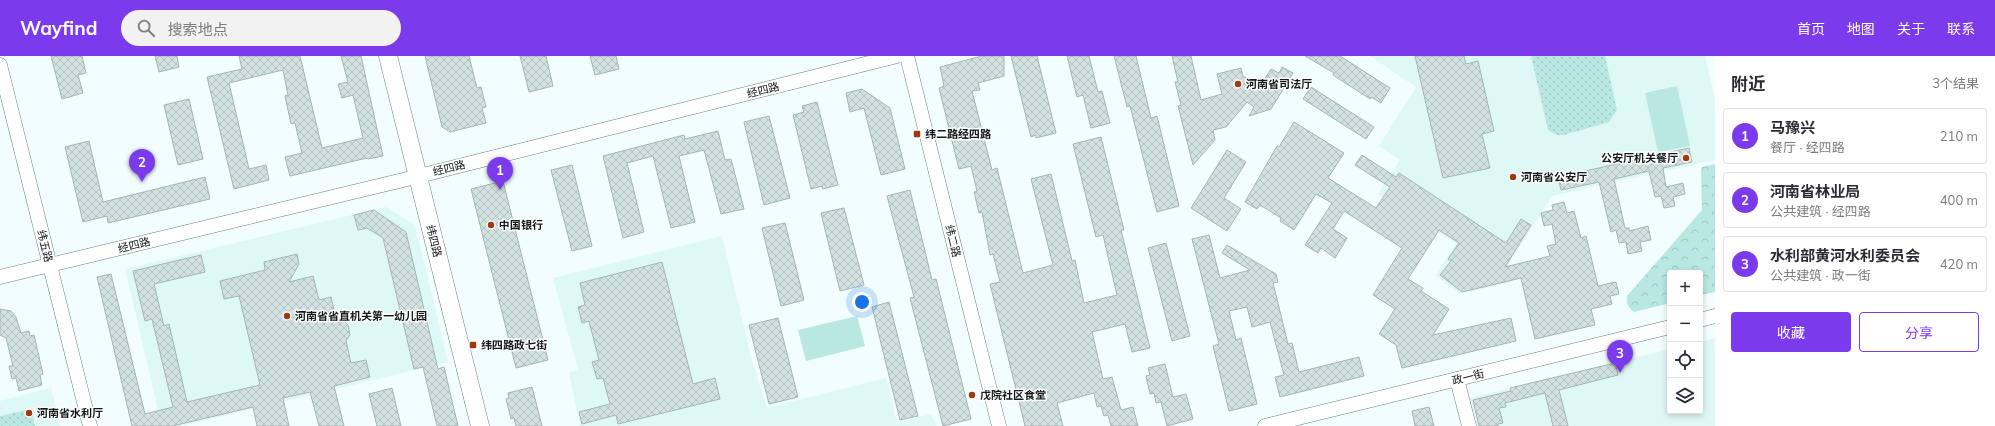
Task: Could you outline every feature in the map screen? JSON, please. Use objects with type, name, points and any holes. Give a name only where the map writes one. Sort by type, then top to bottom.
[{"type":"street","name":"纬四路","points":[[388,56],[480,426]]},
{"type":"street","name":"经四路","points":[[0,277],[418,176],[897,56]]},
{"type":"street","name":"纬二路","points":[[906,56],[999,426]]},
{"type":"street","name":"纬五路","points":[[0,65],[90,426]]},
{"type":"street","points":[[1703,319],[1715,316]]},
{"type":"street","name":"政一街","points":[[1265,426],[1667,328]]},
{"type":"street","points":[[1458,379],[1469,426]]},
{"type":"shaded area","name":"河南省公安厅","points":[[1370,56],[1705,56],[1715,99],[1715,160],[1552,196],[1508,265],[1512,282],[1459,294],[1436,275],[1456,244],[1378,194],[1400,160],[1379,146],[1416,87]]},
{"type":"shaded area","name":"河南省省直机关第一幼儿园","points":[[386,207],[415,225],[448,362],[182,426],[162,426],[125,269]]},
{"type":"shaded area","points":[[722,236],[751,357],[767,408],[886,378],[897,423],[931,414],[937,426],[580,426],[569,373],[578,369],[553,278]]},
{"type":"shaded area","points":[[1715,338],[1715,426],[1477,426],[1470,398],[1667,350],[1667,414],[1703,414],[1703,341]]},
{"type":"shaded area","name":"河南省水利厅","points":[[51,388],[60,426],[0,426],[0,401]]},
{"type":"green space","points":[[1531,56],[1605,56],[1617,110],[1609,122],[1564,135],[1557,135],[1548,130]]},
{"type":"green space","points":[[1677,86],[1690,146],[1658,152],[1645,93]]},
{"type":"green space","points":[[1715,164],[1715,292],[1703,294],[1703,270],[1667,270],[1667,304],[1634,312],[1628,305],[1627,296],[1702,210],[1702,167]]},
{"type":"green space","points":[[857,316],[865,346],[806,361],[798,330]]},
{"type":"green space","points":[[31,409],[35,426],[0,426],[0,416]]},
{"type":"building","points":[[51,56],[82,56],[86,73],[78,75],[83,93],[62,99]]},
{"type":"building","points":[[155,56],[177,56],[179,67],[159,72]]},
{"type":"building","points":[[239,56],[300,56],[322,148],[363,138],[353,95],[342,98],[338,84],[348,82],[341,56],[361,56],[383,156],[367,158],[290,176],[285,157],[302,153],[295,123],[291,124],[285,96],[288,95],[283,70],[229,83],[249,169],[266,165],[269,180],[234,189],[207,77],[242,69]]},
{"type":"building","points":[[425,56],[469,56],[477,88],[481,87],[486,107],[482,108],[486,123],[450,132],[442,127]]},
{"type":"building","points":[[520,56],[546,56],[553,86],[529,92]]},
{"type":"building","points":[[590,56],[616,56],[619,69],[595,75]]},
{"type":"building","points":[[982,56],[1004,56],[1004,76],[978,83],[980,90],[972,91],[992,170],[997,168],[1023,273],[1053,265],[1031,179],[1051,174],[1072,261],[1075,260],[1084,303],[1117,295],[1103,235],[1096,237],[1073,144],[1101,137],[1124,230],[1121,230],[1150,348],[1132,352],[1125,324],[1092,332],[1103,379],[1112,377],[1121,410],[1133,407],[1138,426],[1111,426],[1108,415],[1104,416],[1101,406],[1097,407],[1094,393],[1057,403],[1063,426],[1025,426],[990,284],[1000,282],[993,254],[990,255],[982,212],[979,213],[974,192],[977,191],[971,166],[959,169],[939,88],[944,86],[940,67]]},
{"type":"building","points":[[1011,56],[1037,56],[1056,133],[1036,138],[1036,135],[1031,137]]},
{"type":"building","points":[[1067,56],[1089,56],[1098,92],[1102,91],[1110,123],[1091,128],[1083,95],[1077,97]]},
{"type":"building","points":[[1114,56],[1136,56],[1151,118],[1157,116],[1179,206],[1157,212],[1130,106],[1127,107]]},
{"type":"building","points":[[1172,56],[1191,56],[1201,100],[1222,94],[1217,74],[1241,68],[1243,77],[1264,80],[1271,69],[1279,73],[1282,67],[1293,73],[1271,109],[1249,116],[1254,107],[1247,102],[1226,127],[1213,130],[1215,140],[1193,165],[1178,106],[1181,105],[1175,82],[1178,82]]},
{"type":"building","points":[[1305,56],[1340,56],[1390,88],[1381,103],[1371,97],[1370,99],[1333,75],[1334,73]]},
{"type":"building","points":[[1415,56],[1464,56],[1466,64],[1478,61],[1494,131],[1482,134],[1490,168],[1443,178]]},
{"type":"building","points":[[1311,87],[1374,127],[1366,139],[1303,99]]},
{"type":"building","points":[[862,89],[890,108],[905,169],[881,175],[864,108],[850,112],[846,93]]},
{"type":"building","points":[[189,99],[203,159],[178,165],[164,105]]},
{"type":"building","points":[[817,102],[838,185],[823,189],[822,186],[811,189],[793,115],[804,112],[802,106]]},
{"type":"building","points":[[769,116],[790,198],[764,205],[744,122]]},
{"type":"building","points":[[1294,122],[1344,153],[1328,178],[1376,208],[1390,187],[1355,165],[1362,155],[1396,177],[1399,173],[1506,243],[1521,219],[1531,225],[1505,267],[1550,256],[1547,246],[1556,244],[1552,224],[1544,226],[1541,213],[1553,210],[1552,205],[1564,202],[1567,213],[1574,211],[1581,238],[1586,236],[1598,286],[1616,282],[1619,294],[1610,296],[1612,304],[1591,309],[1595,325],[1535,339],[1521,278],[1462,292],[1440,275],[1451,261],[1448,259],[1459,243],[1439,230],[1408,279],[1423,288],[1421,291],[1449,309],[1433,335],[1511,318],[1516,341],[1402,368],[1396,345],[1379,334],[1395,309],[1373,295],[1402,248],[1344,211],[1333,229],[1347,238],[1335,258],[1321,248],[1318,253],[1305,245],[1332,203],[1316,194],[1294,230],[1280,221],[1281,218],[1260,205],[1257,209],[1245,202],[1277,146],[1279,147]]},
{"type":"building","points":[[718,131],[725,160],[731,159],[744,209],[721,214],[704,150],[679,156],[695,222],[671,228],[653,156],[627,163],[644,232],[623,238],[603,156],[684,135],[685,139]]},
{"type":"building","points":[[89,141],[103,202],[205,177],[210,199],[108,223],[107,216],[83,222],[65,147]]},
{"type":"building","points":[[1689,148],[1692,162],[1663,168],[1666,187],[1683,183],[1685,194],[1673,197],[1675,206],[1664,208],[1661,196],[1655,197],[1649,171],[1614,179],[1625,228],[1629,228],[1629,231],[1648,226],[1651,240],[1640,242],[1642,251],[1628,254],[1626,242],[1619,243],[1616,230],[1611,232],[1599,182],[1561,190],[1558,177]]},
{"type":"building","points":[[1227,150],[1246,162],[1224,198],[1241,209],[1227,231],[1191,208]]},
{"type":"building","points":[[572,165],[592,246],[572,251],[551,170]]},
{"type":"building","points":[[503,181],[548,360],[516,368],[471,189]]},
{"type":"building","points":[[910,190],[932,280],[936,279],[971,419],[943,426],[910,298],[914,297],[887,196]]},
{"type":"building","points":[[844,208],[864,285],[840,291],[821,213]]},
{"type":"building","points":[[374,210],[406,232],[438,369],[444,367],[458,426],[437,426],[423,367],[414,369],[383,238],[367,228],[358,230],[354,215]]},
{"type":"building","points":[[785,223],[804,300],[781,306],[762,228]]},
{"type":"building","points":[[1209,235],[1220,278],[1250,270],[1222,253],[1227,245],[1276,274],[1278,282],[1273,283],[1288,344],[1292,343],[1299,372],[1359,357],[1364,376],[1280,397],[1275,377],[1284,375],[1270,322],[1252,327],[1247,307],[1229,311],[1236,340],[1241,338],[1257,404],[1229,411],[1213,346],[1219,344],[1192,239]]},
{"type":"building","points":[[1166,243],[1190,336],[1172,341],[1148,248]]},
{"type":"building","points":[[297,254],[299,264],[289,282],[313,276],[319,300],[331,297],[337,323],[344,321],[348,325],[350,335],[346,341],[351,363],[366,360],[370,377],[334,386],[344,426],[319,426],[310,392],[283,398],[289,426],[257,426],[253,407],[172,426],[132,426],[97,277],[111,274],[145,414],[173,407],[152,319],[145,321],[133,271],[201,255],[205,272],[154,284],[164,326],[169,324],[187,402],[260,385],[239,296],[224,299],[220,281],[265,270],[264,262]]},
{"type":"building","points":[[662,262],[693,384],[715,378],[720,399],[618,424],[616,415],[582,424],[579,412],[610,404],[603,378],[597,379],[592,362],[599,360],[589,321],[582,323],[578,307],[585,305],[580,283]]},
{"type":"building","points":[[889,302],[918,416],[900,420],[872,307]]},
{"type":"building","points":[[0,309],[11,311],[16,317],[21,333],[29,331],[30,336],[34,335],[43,374],[40,375],[42,385],[19,391],[16,378],[12,379],[9,366],[13,366],[6,338],[0,335]]},
{"type":"building","points":[[778,318],[798,397],[769,404],[749,325]]},
{"type":"building","points":[[1615,363],[1618,375],[1559,390],[1568,426],[1553,426],[1545,393],[1505,403],[1506,407],[1499,408],[1503,423],[1498,424],[1498,426],[1479,426],[1473,400],[1511,391],[1510,388]]},
{"type":"building","points":[[1165,364],[1173,397],[1186,394],[1193,419],[1167,426],[1161,402],[1156,403],[1154,393],[1150,394],[1146,376],[1150,375],[1148,368]]},
{"type":"building","points":[[532,387],[542,426],[516,426],[514,418],[511,419],[506,399],[509,398],[508,393]]},
{"type":"building","points":[[392,388],[401,426],[377,426],[369,394]]},
{"type":"building","points":[[1429,407],[1434,426],[1415,426],[1412,411]]},
{"type":"place","name":"河南省司法厅","points":[[1238,84]]},
{"type":"place","name":"纬二路经四路","points":[[917,134]]},
{"type":"place","name":"公安厅机关餐厅","points":[[1686,158]]},
{"type":"place","name":"河南省公安厅","points":[[1513,177]]},
{"type":"place","name":"河南省林业局","points":[[142,182]]},
{"type":"place","name":"马豫兴","points":[[500,190]]},
{"type":"place","name":"中国银行","points":[[491,225]]},
{"type":"place","name":"河南省省直机关第一幼儿园","points":[[287,316]]},
{"type":"place","name":"纬四路政七街","points":[[473,345]]},
{"type":"place","name":"水利部黄河水利委员会","points":[[1620,373]]},
{"type":"place","name":"戊院社区食堂","points":[[972,395]]},
{"type":"place","name":"河南省水利厅","points":[[29,413]]}]
